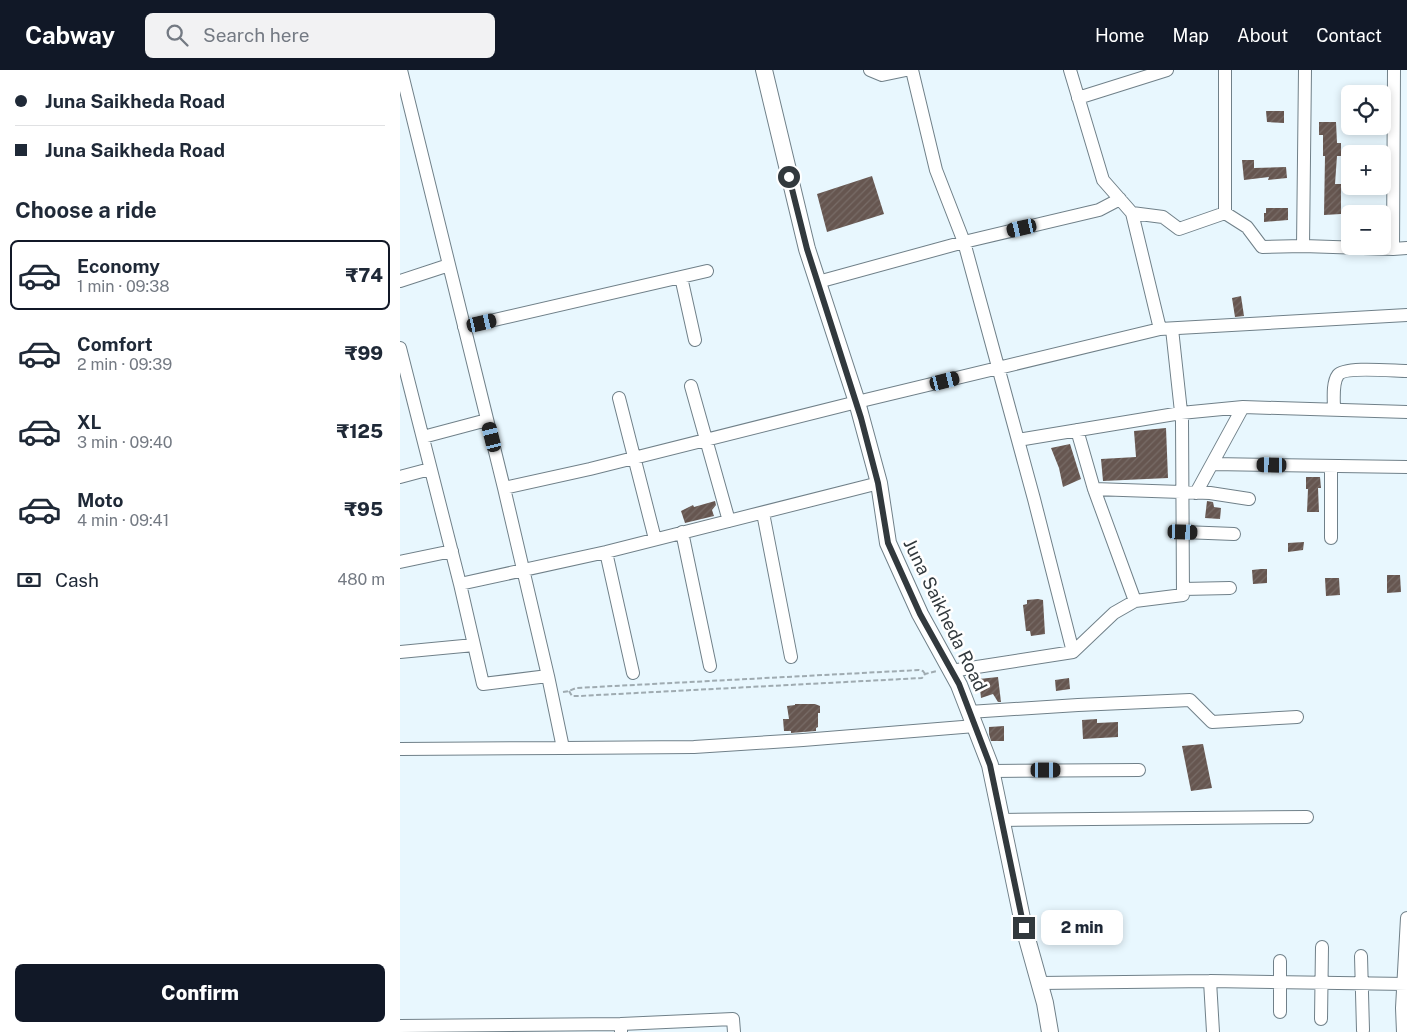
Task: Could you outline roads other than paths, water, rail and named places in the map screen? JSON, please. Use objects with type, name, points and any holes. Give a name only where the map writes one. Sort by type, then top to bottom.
[{"type":"main road","name":"Juna Saikheda Road","points":[[764,70],[807,249],[857,402],[878,483],[888,543],[920,614],[959,684],[991,771],[1024,928],[1040,983],[1050,1032]]},
{"type":"street","points":[[401,70],[504,488],[563,748]]},
{"type":"street","points":[[870,70],[882,75],[906,70]]},
{"type":"street","points":[[912,70],[936,170],[964,242],[1073,652]]},
{"type":"street","points":[[950,669],[1073,652],[1114,613],[1135,601],[1183,595],[1182,413],[1166,329],[1132,213],[1103,180],[1070,70]]},
{"type":"street","points":[[1078,98],[1167,70]]},
{"type":"street","points":[[1225,213],[1226,70]]},
{"type":"street","points":[[1303,246],[1305,70]]},
{"type":"street","points":[[1394,70],[1394,249]]},
{"type":"street","points":[[818,282],[964,242],[1098,210],[1120,199]]},
{"type":"street","points":[[1132,213],[1163,217],[1179,228],[1225,213]]},
{"type":"street","points":[[1225,213],[1247,227],[1262,247],[1407,248]]},
{"type":"street","points":[[400,281],[449,265]]},
{"type":"street","points":[[464,327],[707,271]]},
{"type":"street","points":[[681,277],[694,340]]},
{"type":"street","points":[[504,488],[1166,329],[1407,315]]},
{"type":"street","points":[[400,348],[405,389],[423,437],[483,684],[548,676]]},
{"type":"street","points":[[1334,410],[1336,378],[1342,371],[1407,371]]},
{"type":"street","points":[[691,386],[729,521]]},
{"type":"street","points":[[619,398],[655,539]]},
{"type":"street","points":[[1018,440],[1182,413],[1243,408],[1407,412]]},
{"type":"street","points":[[1196,493],[1243,408]]},
{"type":"street","points":[[423,437],[487,420]]},
{"type":"street","points":[[1077,430],[1094,489],[1135,601]]},
{"type":"street","points":[[1213,464],[1407,466]]},
{"type":"street","points":[[1331,466],[1331,538]]},
{"type":"street","points":[[400,477],[430,469]]},
{"type":"street","points":[[460,584],[606,552],[878,483]]},
{"type":"street","points":[[1094,489],[1210,493],[1249,499]]},
{"type":"street","points":[[763,513],[791,657]]},
{"type":"street","points":[[682,532],[710,666]]},
{"type":"street","points":[[1183,532],[1234,534]]},
{"type":"street","points":[[400,562],[452,551]]},
{"type":"street","points":[[606,552],[633,674]]},
{"type":"street","points":[[1183,588],[1230,588]]},
{"type":"street","points":[[400,652],[474,645]]},
{"type":"street","points":[[400,748],[694,747],[803,740],[1078,705],[1190,700],[1212,722],[1297,718]]},
{"type":"street","points":[[991,771],[1139,770]]},
{"type":"street","points":[[1002,820],[1307,817]]},
{"type":"street","points":[[1403,1032],[1407,918]]},
{"type":"street","points":[[1321,1019],[1322,947]]},
{"type":"street","points":[[1361,956],[1363,1030]]},
{"type":"street","points":[[1280,961],[1280,1012]]},
{"type":"street","points":[[1210,981],[1213,1032]]},
{"type":"street","points":[[1040,983],[1210,981],[1405,984]]},
{"type":"street","points":[[400,1026],[479,1028],[677,1027],[733,1018],[734,1032]]}]
